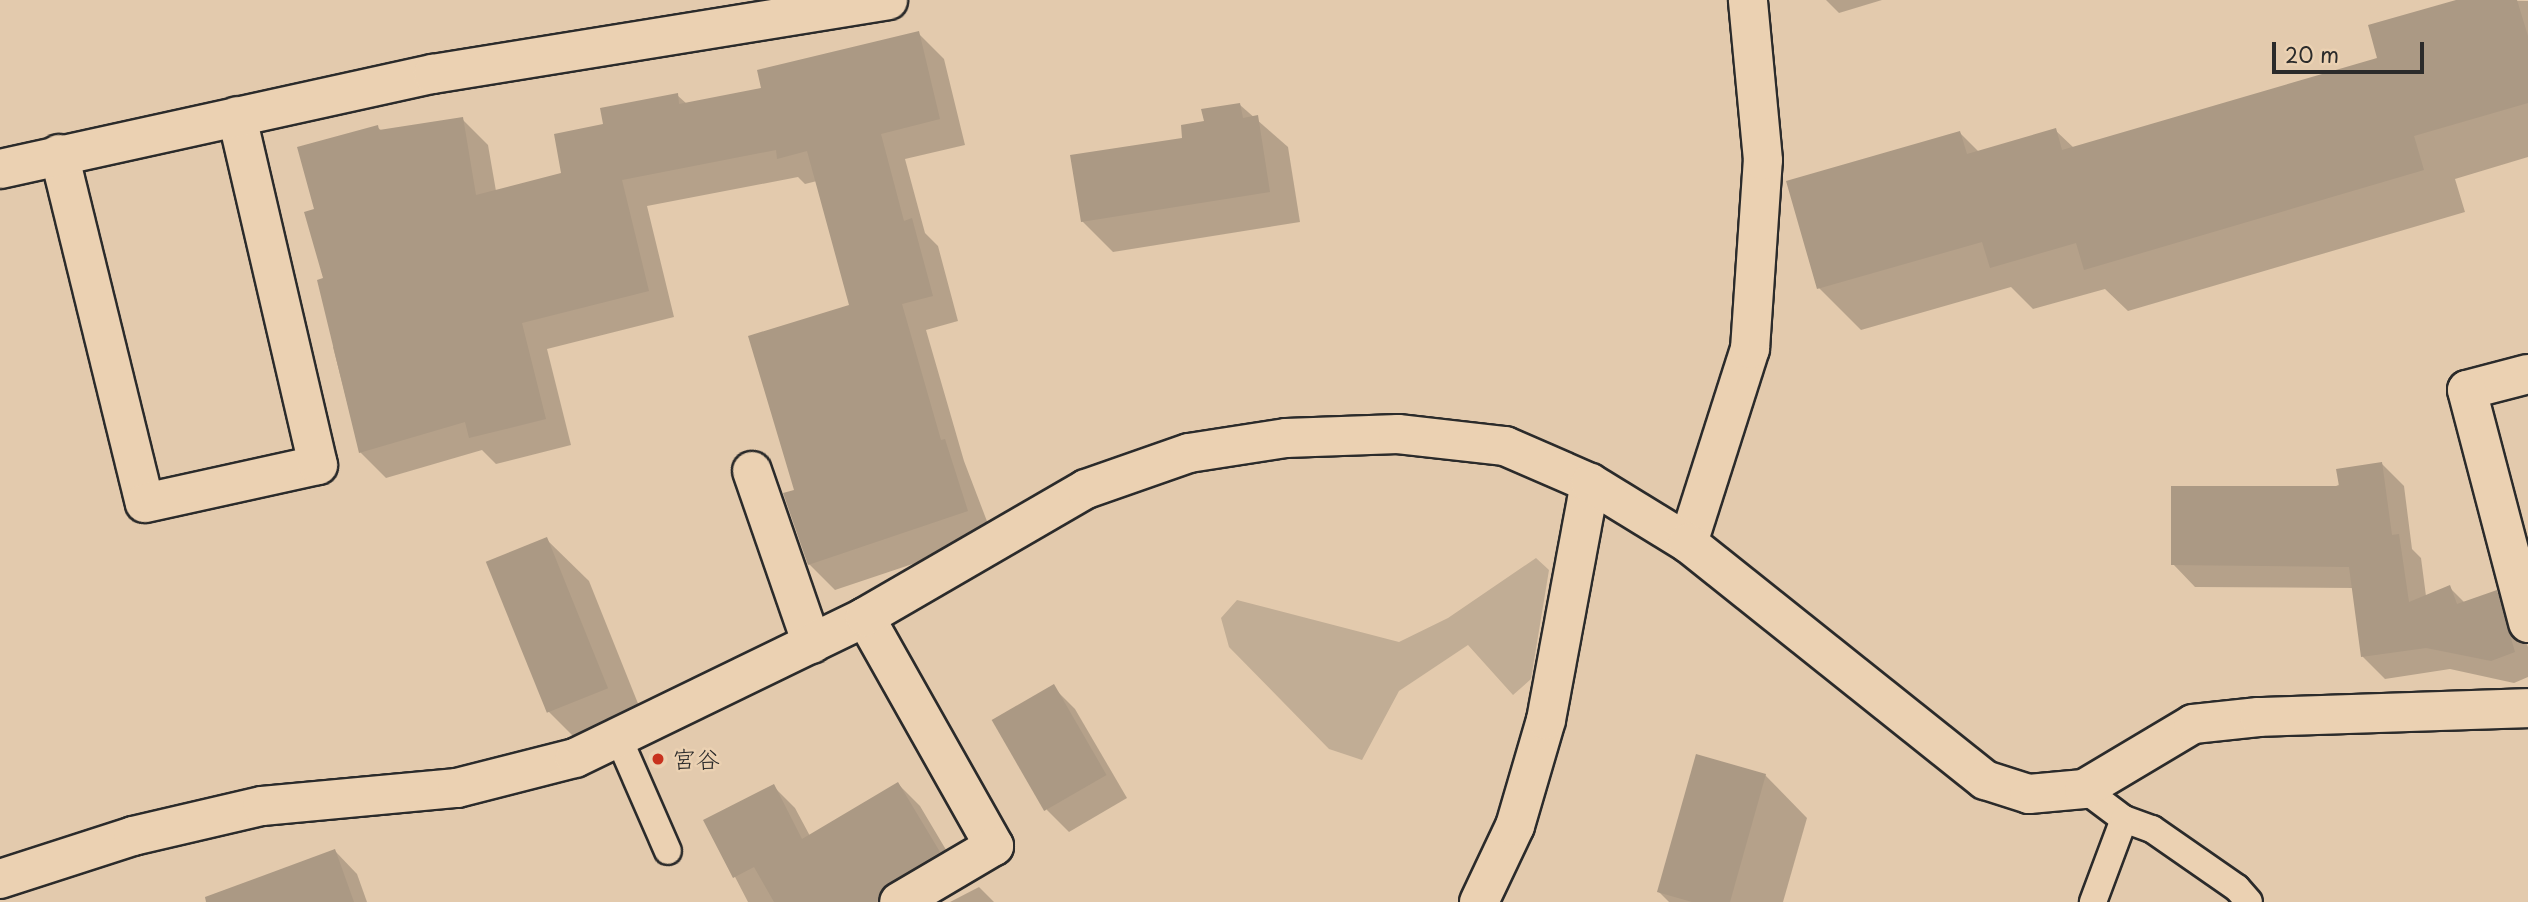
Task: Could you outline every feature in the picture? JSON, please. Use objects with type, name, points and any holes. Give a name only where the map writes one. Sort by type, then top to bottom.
[{"type":"street","points":[[0,169],[433,74],[748,10],[888,0]]},
{"type":"street","points":[[1688,543],[1750,349],[1763,159],[1748,0]]},
{"type":"street","points":[[59,154],[145,503],[318,465],[237,116]]},
{"type":"street","points":[[2528,374],[2467,390],[2528,623]]},
{"type":"street","points":[[0,879],[133,836],[262,806],[457,788],[575,758],[619,739],[865,617],[1086,489],[1189,453],[1286,438],[1398,434],[1505,446],[1590,483],[1688,543],[1985,780],[2029,794],[2084,789],[2193,724],[2259,717],[2528,708]]},
{"type":"street","points":[[752,471],[812,644]]},
{"type":"street","points":[[1479,902],[1516,826],[1546,720],[1590,483]]},
{"type":"street","points":[[865,617],[994,846],[899,902]]},
{"type":"lane","points":[[619,739],[668,851]]},
{"type":"lane","points":[[2084,789],[2124,819],[2152,829],[2237,888],[2249,902]]},
{"type":"lane","points":[[2093,902],[2124,819]]},
{"type":"shaded area","points":[[1536,558],[1549,570],[1531,679],[1513,695],[1468,645],[1399,691],[1362,760],[1329,749],[1229,647],[1221,618],[1237,600],[1399,642],[1448,618]]},
{"type":"building","points":[[2456,0],[2517,0],[2528,36],[2528,103],[2414,136],[2424,170],[2084,270],[2076,243],[1990,268],[1982,242],[1817,289],[1786,181],[1960,131],[1967,154],[2056,128],[2062,150],[2377,58],[2368,25]]},
{"type":"building","points":[[919,31],[940,119],[881,134],[904,221],[912,218],[933,296],[902,304],[941,440],[945,439],[968,511],[808,565],[783,493],[794,490],[748,336],[849,305],[807,151],[777,159],[776,150],[622,180],[649,291],[522,323],[546,419],[469,438],[465,422],[359,453],[317,280],[323,278],[304,212],[314,209],[297,147],[378,125],[379,130],[463,117],[476,195],[561,173],[554,134],[603,124],[600,108],[678,93],[679,104],[761,88],[757,70]]},
{"type":"building","points":[[1240,103],[1243,118],[1258,115],[1270,192],[1081,222],[1070,155],[1182,138],[1181,125],[1204,121],[1201,109]]},
{"type":"building","points":[[2382,462],[2392,535],[2399,534],[2409,602],[2450,585],[2457,604],[2497,590],[2515,652],[2491,661],[2426,648],[2361,657],[2349,567],[2171,565],[2171,486],[2339,486],[2336,469]]},
{"type":"building","points":[[547,537],[608,688],[547,713],[486,562]]},
{"type":"building","points":[[1054,684],[1106,775],[1044,811],[992,720]]},
{"type":"building","points":[[1696,754],[1766,774],[1730,902],[1692,902],[1657,892]]},
{"type":"building","points":[[898,782],[940,852],[887,884],[877,902],[774,902],[754,867],[733,878],[703,820],[774,784],[802,839]]},
{"type":"building","points":[[335,849],[354,902],[206,902],[205,897]]},
{"type":"place","name":"宮谷","points":[[658,759]]}]
